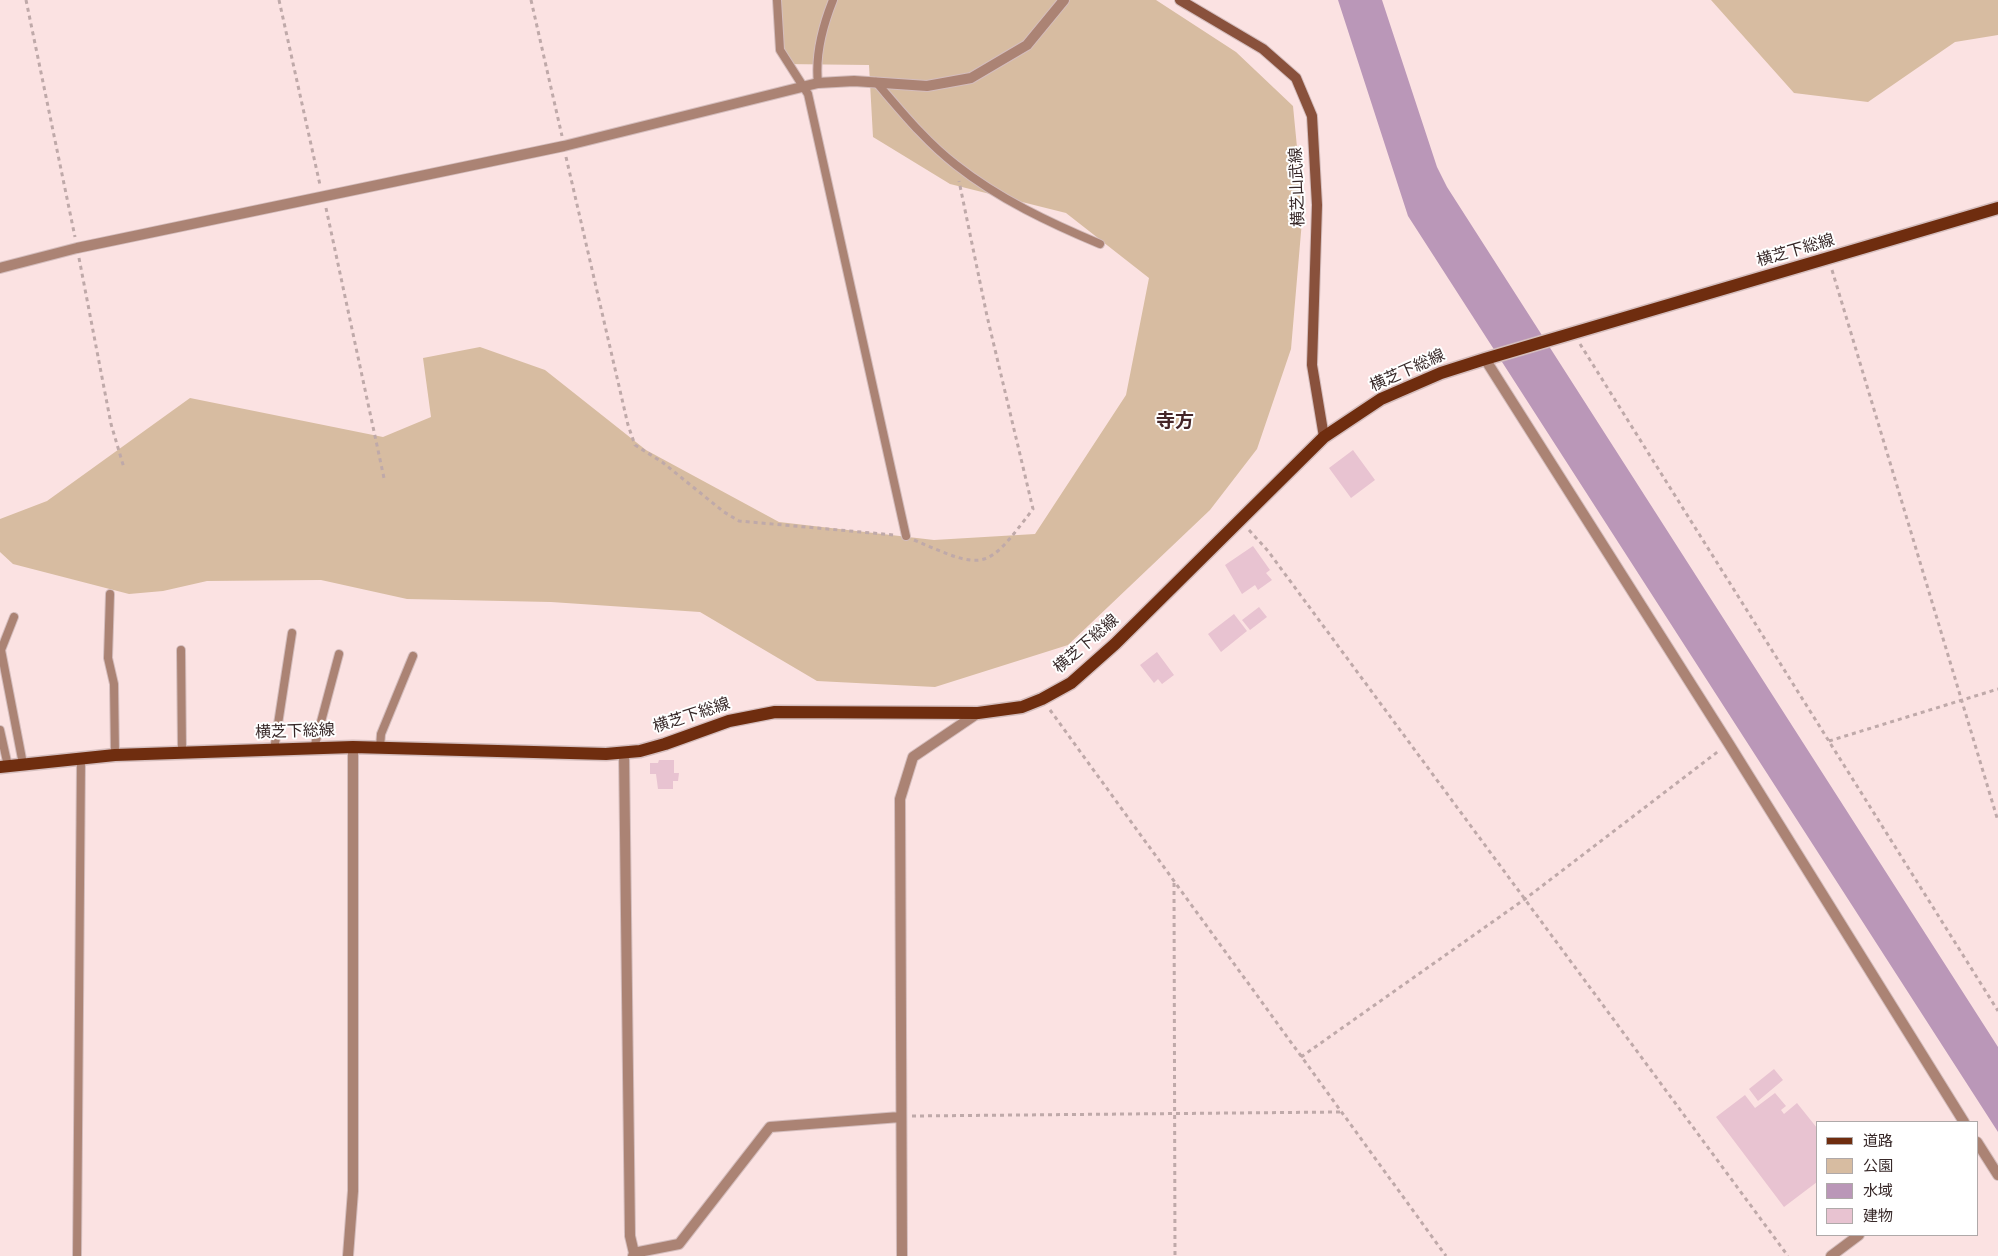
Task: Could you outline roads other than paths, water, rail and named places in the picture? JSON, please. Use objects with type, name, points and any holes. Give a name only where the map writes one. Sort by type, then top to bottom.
[{"type":"main road","name":"横芝山武線","points":[[1180,0],[1263,49],[1296,78],[1312,116],[1316,205],[1312,365],[1324,437]]},
{"type":"main road","name":"横芝下総線","points":[[4,766],[115,755],[353,747],[606,754],[665,744],[729,721],[775,712],[978,712],[1022,707],[1042,699],[1071,683],[1115,644],[1324,437],[1382,399],[1441,373],[1485,359],[1829,260],[1998,208]]},
{"type":"street","points":[[0,268],[77,248],[564,146],[818,83],[854,80],[927,86],[971,78],[1027,45],[1064,0]]},
{"type":"street","points":[[1485,359],[1729,744],[1963,1121]]},
{"type":"street","points":[[902,1256],[900,799],[913,757],[978,712]]},
{"type":"street","points":[[348,1256],[353,1191],[353,747]]},
{"type":"street","points":[[624,752],[630,1236],[634,1254],[679,1244],[770,1127],[900,1117]]},
{"type":"street","points":[[1978,1145],[1998,1175]]},
{"type":"street","points":[[1835,1255],[1858,1236]]},
{"type":"lane","points":[[777,0],[780,50],[802,88],[808,94],[906,536]]},
{"type":"lane","points":[[818,83],[816,69],[828,13],[833,0]]},
{"type":"lane","points":[[876,82],[910,121],[955,164],[988,187],[1034,214],[1100,244]]},
{"type":"lane","points":[[110,594],[108,658],[114,684],[115,755]]},
{"type":"lane","points":[[14,617],[1,650],[23,764]]},
{"type":"lane","points":[[274,750],[292,633]]},
{"type":"lane","points":[[181,650],[182,753]]},
{"type":"lane","points":[[314,748],[339,654]]},
{"type":"lane","points":[[380,748],[381,734],[413,656]]},
{"type":"lane","points":[[0,730],[4,766]]},
{"type":"lane","points":[[77,1256],[81,759]]},
{"type":"water","points":[[1338,0],[1382,0],[1437,167],[1447,187],[1998,1047],[1998,1132],[1408,216]]},
{"type":"district","name":"寺方","points":[[1175,423]]}]
